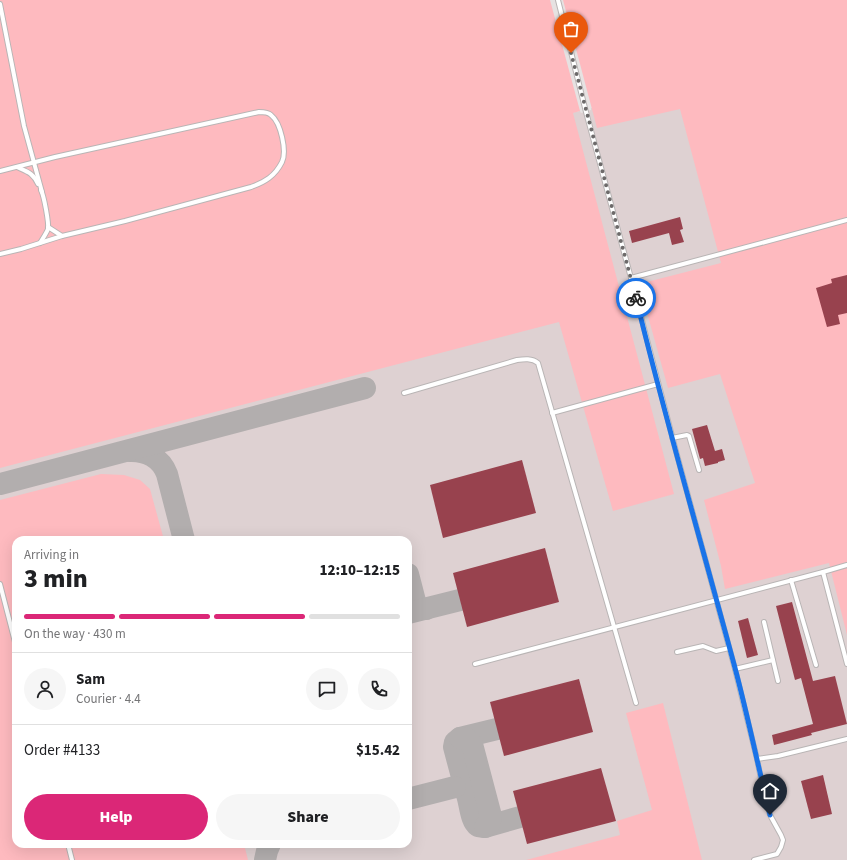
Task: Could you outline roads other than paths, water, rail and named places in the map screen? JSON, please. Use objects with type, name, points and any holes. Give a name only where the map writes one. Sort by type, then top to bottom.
[{"type":"lane","points":[[558,0],[672,438],[735,669],[770,815],[783,840],[781,847],[776,854],[754,860]]},
{"type":"lane","points":[[0,4],[24,126],[42,192],[48,227],[44,237],[39,243]]},
{"type":"lane","points":[[0,171],[190,126],[259,112],[266,112],[277,122],[284,146],[283,161],[272,176],[262,183],[0,254]]},
{"type":"lane","points":[[17,167],[32,175],[42,192]]},
{"type":"lane","points":[[631,278],[847,220]]},
{"type":"lane","points":[[48,227],[62,236]]},
{"type":"lane","points":[[404,393],[517,360],[531,359],[536,361],[636,703]]},
{"type":"lane","points":[[552,413],[658,384]]},
{"type":"lane","points":[[672,438],[687,435],[689,436],[699,470]]},
{"type":"lane","points":[[475,664],[847,565]]},
{"type":"lane","points":[[823,572],[847,664]]},
{"type":"lane","points":[[791,580],[816,665]]},
{"type":"lane","points":[[0,584],[12,630]]},
{"type":"lane","points":[[764,622],[778,681]]},
{"type":"lane","points":[[677,652],[703,646],[716,651],[729,648]]},
{"type":"lane","points":[[735,669],[773,660]]},
{"type":"lane","points":[[757,759],[778,756],[847,739]]},
{"type":"lane","points":[[69,848],[72,860]]}]
